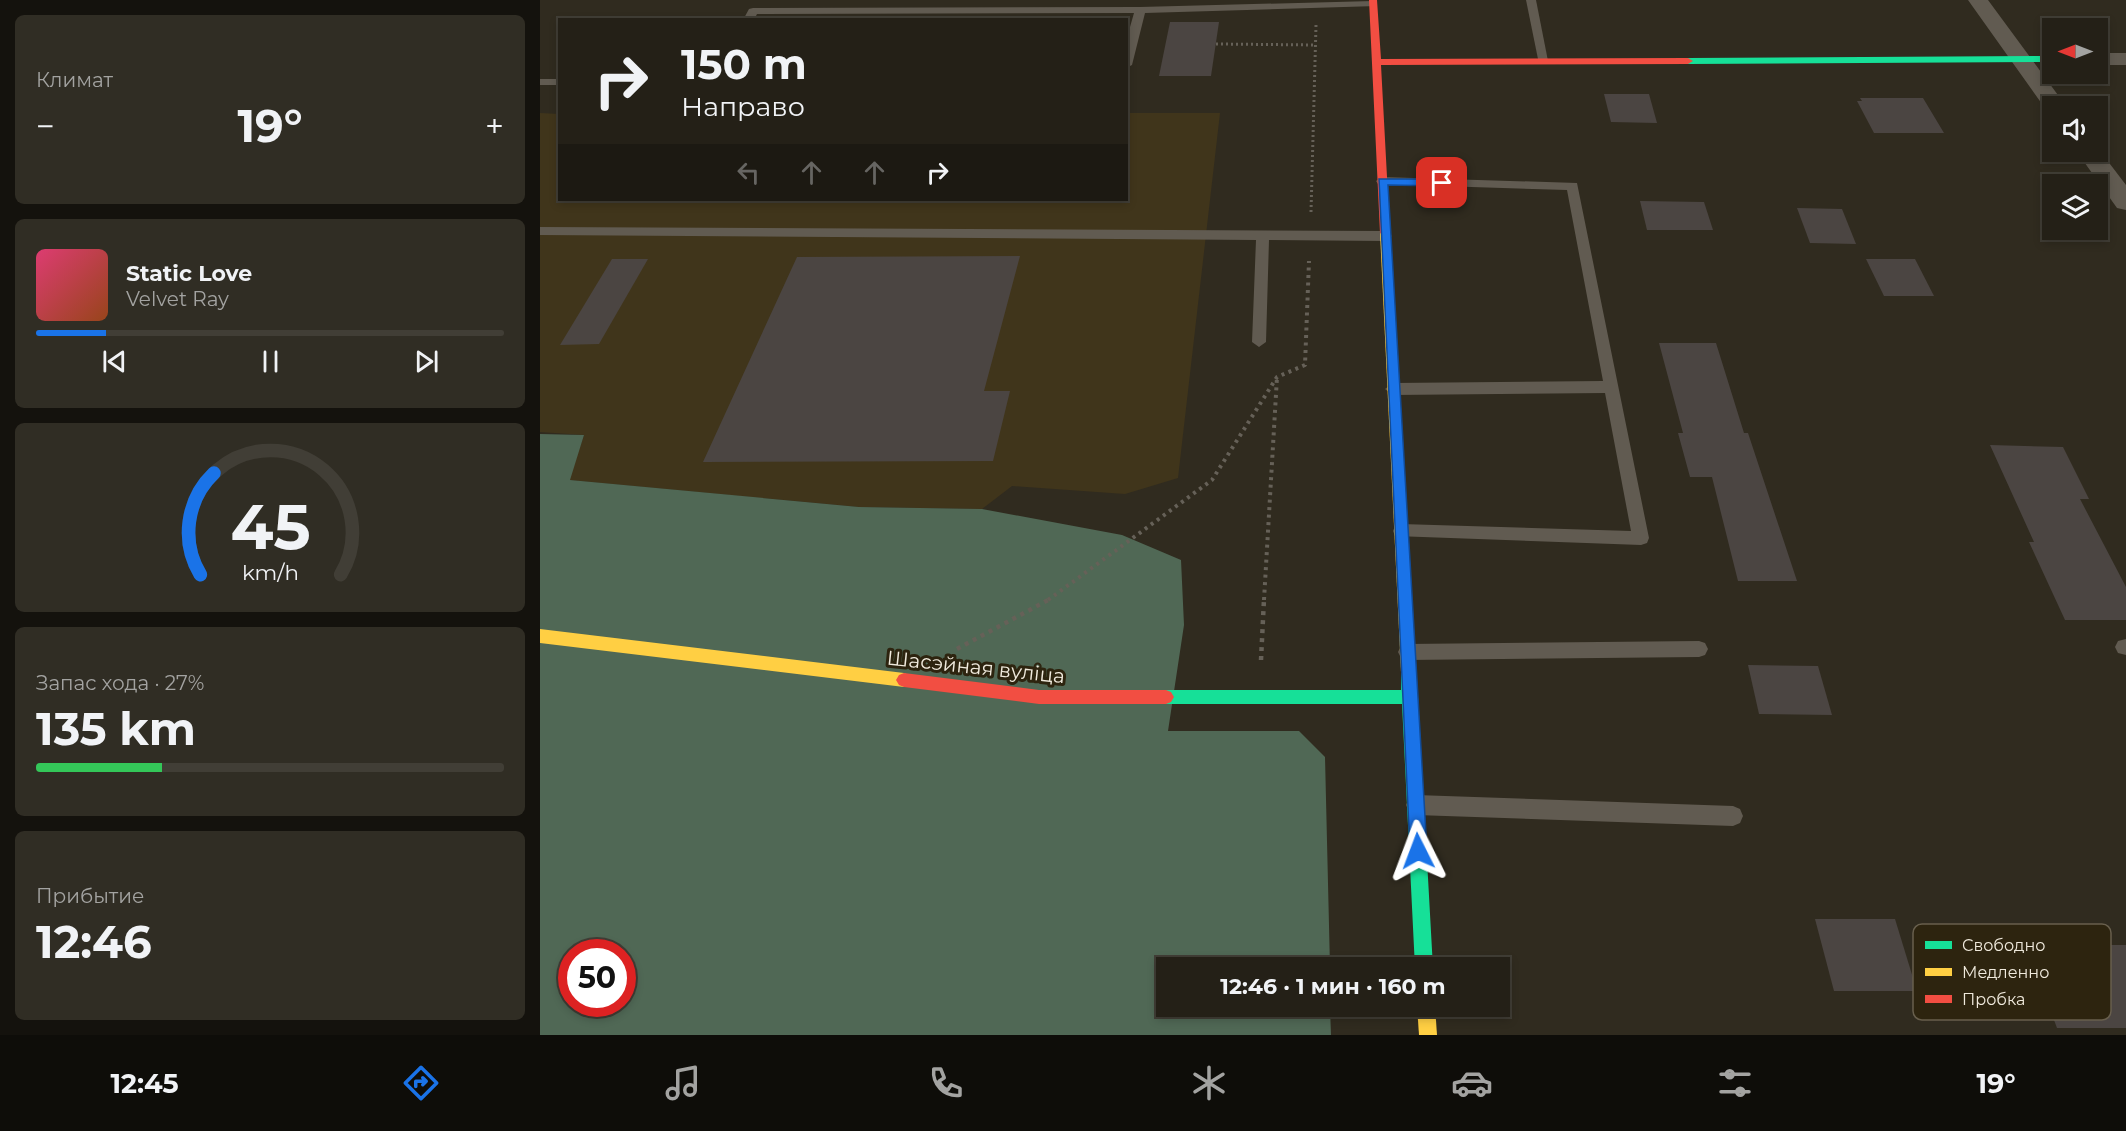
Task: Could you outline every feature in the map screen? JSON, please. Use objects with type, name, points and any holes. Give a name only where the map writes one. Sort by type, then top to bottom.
[{"type":"street","points":[[1978,0],[2048,96]]},
{"type":"street","points":[[1373,2],[1423,957]]},
{"type":"street","points":[[1376,62],[1544,59],[2042,58]]},
{"type":"street","points":[[2108,59],[2126,59]]},
{"type":"street","points":[[2096,162],[2126,202]]},
{"type":"street","name":"Шасэйная вуліца","points":[[540,636],[1039,697],[1259,695],[1410,698]]},
{"type":"street","points":[[1427,1017],[1428,1035]]},
{"type":"lane","points":[[751,15],[761,0]]},
{"type":"lane","points":[[1531,0],[1544,59]]},
{"type":"lane","points":[[751,15],[1104,5],[1140,10],[1317,6],[1373,2]]},
{"type":"lane","points":[[1128,57],[1140,10]]},
{"type":"lane","points":[[540,82],[558,82]]},
{"type":"lane","points":[[1382,181],[1573,186],[1641,538],[1401,531]]},
{"type":"lane","points":[[540,231],[1385,236]]},
{"type":"lane","points":[[1259,342],[1263,236]]},
{"type":"lane","points":[[1394,389],[1612,387]]},
{"type":"lane","points":[[1407,652],[1699,649]]},
{"type":"lane","points":[[1416,805],[1733,816]]},
{"type":"path","points":[[950,653],[1040,606],[1212,480],[1277,376],[1305,365],[1317,6]]},
{"type":"path","points":[[1216,44],[1316,45]]},
{"type":"path","points":[[1259,695],[1277,376]]},
{"type":"shaded area","points":[[540,113],[558,114],[558,201],[1128,201],[1128,113],[1220,113],[1178,478],[1125,494],[1012,486],[982,509],[859,507],[569,480],[584,435],[540,432]]},
{"type":"green space","points":[[540,434],[584,435],[570,480],[859,507],[982,509],[1122,535],[1181,560],[1184,625],[1168,731],[1299,731],[1325,757],[1330,957],[1156,957],[1156,1017],[1330,1017],[1331,1035],[540,1035]]},
{"type":"building","points":[[1170,22],[1219,22],[1211,76],[1159,76]]},
{"type":"building","points":[[1604,94],[1649,94],[1657,123],[1611,122]]},
{"type":"building","points":[[1860,98],[1923,98],[1944,133],[1874,133],[1857,101],[1862,101]]},
{"type":"building","points":[[1640,201],[1704,202],[1713,230],[1647,230]]},
{"type":"building","points":[[1797,208],[1842,209],[1856,244],[1810,243]]},
{"type":"building","points":[[1020,256],[984,391],[1010,391],[993,461],[703,462],[797,257]]},
{"type":"building","points":[[612,259],[648,259],[599,344],[560,345]]},
{"type":"building","points":[[1866,259],[1915,259],[1934,296],[1884,296]]},
{"type":"building","points":[[1659,343],[1716,343],[1744,433],[1748,433],[1797,581],[1738,581],[1712,477],[1690,477],[1678,433],[1683,433]]},
{"type":"building","points":[[1990,445],[2063,447],[2089,499],[2080,499],[2126,587],[2126,620],[2065,620],[2029,542],[2034,542]]},
{"type":"building","points":[[1748,665],[1818,666],[1832,715],[1759,714]]},
{"type":"building","points":[[1815,919],[1895,919],[1913,978],[1913,991],[1834,991]]},
{"type":"building","points":[[2111,945],[2126,945],[2126,1028],[2057,1028],[2054,1020],[2111,1020]]},
{"type":"traffic: fast","points":[[1688,61],[2042,59]]},
{"type":"traffic: fast","points":[[1408,672],[1423,957]]},
{"type":"traffic: fast","points":[[1166,697],[1410,697]]},
{"type":"traffic: slow","points":[[1385,233],[1408,672]]},
{"type":"traffic: slow","points":[[540,636],[904,680]]},
{"type":"traffic: slow","points":[[1427,1017],[1428,1035]]},
{"type":"traffic: jam","points":[[1373,0],[1385,233]]},
{"type":"traffic: jam","points":[[1376,62],[1688,61]]},
{"type":"traffic: jam","points":[[904,680],[1039,697],[1166,697]]},
{"type":"route","points":[[1418,851],[1382,181],[1442,183]]}]
